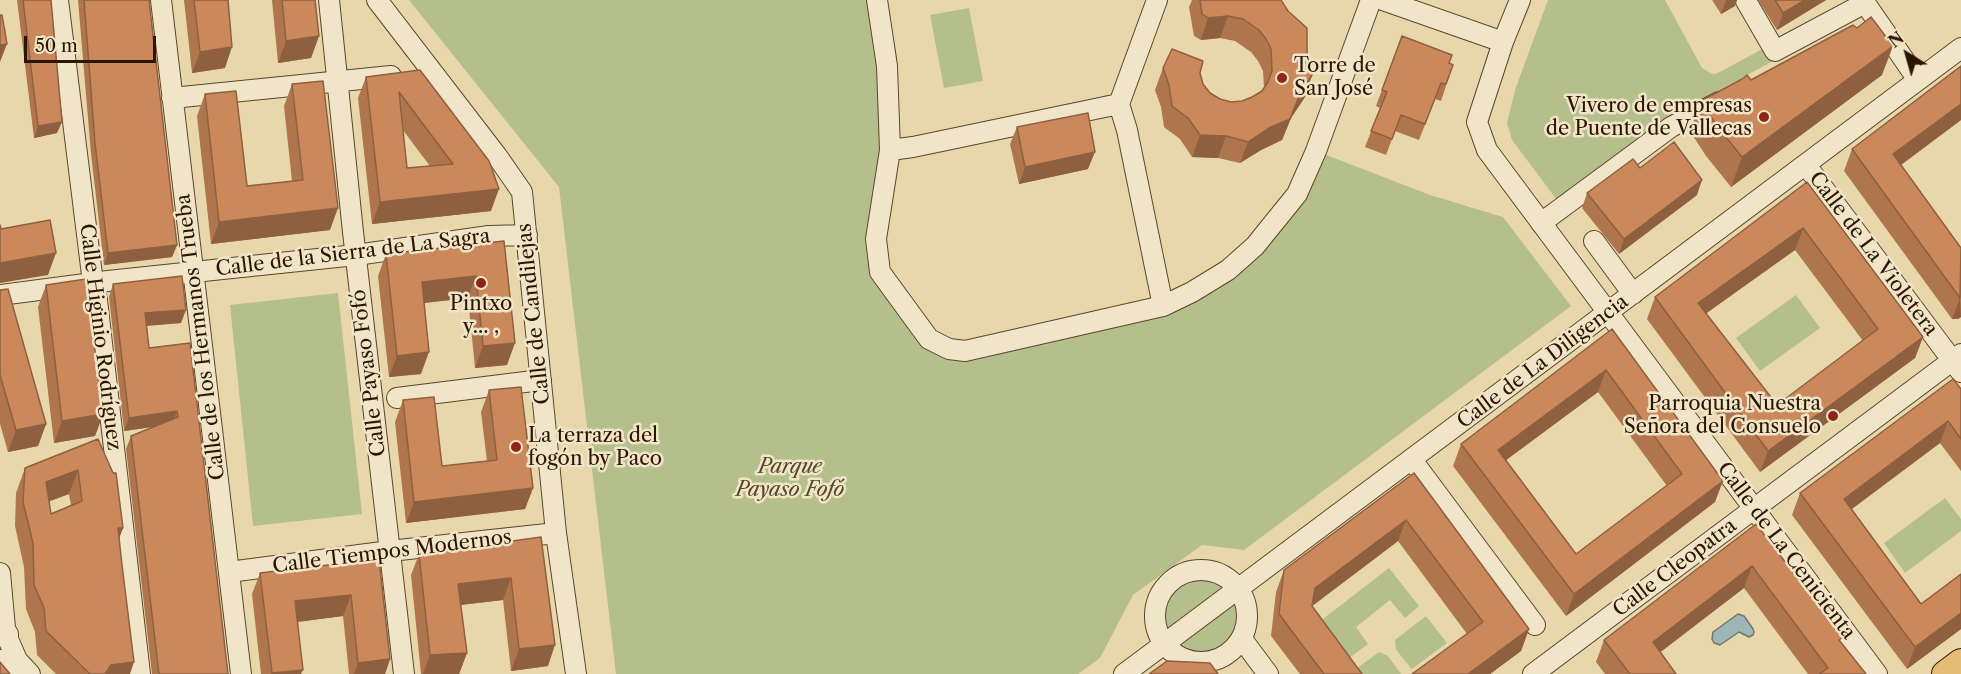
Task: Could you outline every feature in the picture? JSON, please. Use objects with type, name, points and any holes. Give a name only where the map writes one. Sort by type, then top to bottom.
[{"type":"main road","points":[[1945,674],[1961,662]]},
{"type":"street","name":"Calle Higinio Rodríguez","points":[[58,0],[97,300],[140,674]]},
{"type":"street","name":"Calle de los Hermanos Trueba","points":[[161,0],[241,674]]},
{"type":"street","name":"Calle Payaso Fofó","points":[[329,0],[336,81],[404,674]]},
{"type":"street","name":"Calle de Candilejas","points":[[377,0],[418,74],[497,156],[522,192],[556,533],[576,674]]},
{"type":"street","points":[[877,0],[887,66],[891,150],[876,239],[880,272],[929,339],[949,349],[965,351],[1163,306],[1192,292],[1228,270],[1255,246],[1297,194],[1316,151],[1371,0]]},
{"type":"street","points":[[1156,0],[1119,104],[1127,130],[1163,306]]},
{"type":"street","points":[[1383,0],[1503,42]]},
{"type":"street","name":"Calle de La Cenicienta","points":[[1520,0],[1503,42],[1478,122],[1487,150],[1877,674]]},
{"type":"street","points":[[1746,1],[1775,51],[1864,1],[1918,80]]},
{"type":"street","name":"Calle de La Diligencia","points":[[1124,674],[1961,48]]},
{"type":"street","points":[[172,98],[418,74]]},
{"type":"street","points":[[1540,223],[1671,127],[1726,98]]},
{"type":"street","points":[[891,150],[1119,104]]},
{"type":"street","name":"Calle de La Violetera","points":[[1806,165],[1958,362]]},
{"type":"street","name":"Calle de la Sierra de La Sagra","points":[[0,295],[93,282],[356,255],[489,236],[527,235]]},
{"type":"street","points":[[1594,240],[1633,294]]},
{"type":"street","name":"Calle Cleopatra","points":[[1533,674],[1755,508],[1958,362]]},
{"type":"street","points":[[397,398],[541,380]]},
{"type":"street","points":[[1412,460],[1535,625]]},
{"type":"street","name":"Calle Tiempos Modernos","points":[[229,572],[556,533]]},
{"type":"street","points":[[1209,570],[1229,578],[1245,600],[1248,613],[1242,639],[1212,668],[1172,652],[1164,644],[1157,631],[1155,616],[1157,602],[1163,588],[1174,578],[1187,571],[1209,570]]},
{"type":"street","points":[[0,573],[3,634],[17,660],[30,674]]},
{"type":"street","points":[[1242,639],[1268,674]]},
{"type":"street","points":[[0,660],[12,674]]},
{"type":"green space","name":"Parque Payaso Fofó","points":[[409,0],[877,0],[887,66],[880,272],[949,349],[1163,306],[1255,246],[1316,151],[1430,195],[1503,217],[1571,306],[1244,550],[1202,545],[1133,595],[1100,658],[1078,674],[616,674],[559,187]]},
{"type":"green space","points":[[1548,0],[1665,0],[1702,68],[1712,74],[1768,46],[1775,60],[1690,106],[1560,204],[1512,140],[1507,123],[1515,90]]},
{"type":"green space","points":[[969,8],[983,81],[944,88],[930,15]]},
{"type":"green space","points":[[338,293],[362,514],[253,526],[230,305]]},
{"type":"green space","points":[[1796,295],[1820,328],[1760,371],[1736,338]]},
{"type":"green space","points":[[1945,498],[1961,519],[1961,531],[1905,573],[1884,543]]},
{"type":"green space","points":[[1389,568],[1419,606],[1405,618],[1390,600],[1356,627],[1368,644],[1348,659],[1319,622]]},
{"type":"green space","points":[[1191,575],[1216,577],[1227,585],[1165,630],[1160,620],[1162,601],[1173,585]]},
{"type":"green space","points":[[1236,600],[1241,606],[1242,623],[1232,643],[1212,654],[1202,656],[1179,650],[1177,644]]},
{"type":"green space","points":[[1426,616],[1447,643],[1412,669],[1396,650],[1395,640]]},
{"type":"green space","points":[[1379,652],[1388,656],[1401,674],[1359,674],[1356,669]]},
{"type":"water","points":[[1738,614],[1744,616],[1753,629],[1753,635],[1749,637],[1739,632],[1720,645],[1714,643],[1713,632]]},
{"type":"building","points":[[23,0],[51,0],[62,122],[38,126]]},
{"type":"building","points":[[84,0],[149,0],[177,245],[108,253],[95,143]]},
{"type":"building","points":[[194,0],[228,0],[232,47],[200,52]]},
{"type":"building","points":[[282,0],[315,0],[319,36],[286,41]]},
{"type":"building","points":[[1200,0],[1281,0],[1288,11],[1307,28],[1307,52],[1312,75],[1299,96],[1290,119],[1269,128],[1248,142],[1226,136],[1200,135],[1188,118],[1172,106],[1169,85],[1163,68],[1172,49],[1203,61],[1200,73],[1203,84],[1210,93],[1231,102],[1242,101],[1262,91],[1272,71],[1271,49],[1259,30],[1243,19],[1228,16],[1208,18],[1202,14]]},
{"type":"building","points":[[1775,0],[1805,0],[1783,13]]},
{"type":"building","points":[[0,15],[2,15],[7,44],[0,45]]},
{"type":"building","points":[[1871,17],[1893,46],[1742,157],[1717,126],[1701,101],[1747,75],[1751,80],[1853,25],[1857,28]]},
{"type":"building","points":[[1402,36],[1452,55],[1449,63],[1453,65],[1446,84],[1441,83],[1425,124],[1401,115],[1392,139],[1371,131],[1387,92],[1382,90]]},
{"type":"building","points":[[1961,66],[1961,104],[1893,154],[1961,248],[1960,298],[1852,149]]},
{"type":"building","points":[[420,70],[489,161],[499,189],[380,202],[366,77]],"holes":[[[399,92],[453,164],[407,168]]]},
{"type":"building","points":[[323,81],[338,208],[219,222],[205,94],[236,91],[247,186],[303,180],[292,84]]},
{"type":"building","points":[[1088,113],[1095,152],[1025,167],[1017,127]]},
{"type":"building","points":[[1674,142],[1702,180],[1624,239],[1587,193],[1633,159],[1640,168]]},
{"type":"building","points":[[1807,182],[1923,337],[1768,451],[1655,297]],"holes":[[[1803,228],[1878,329],[1777,405],[1698,303]]]},
{"type":"building","points":[[50,220],[56,253],[0,263],[0,225],[1,229]]},
{"type":"building","points":[[504,241],[515,343],[483,346],[476,276],[422,282],[429,352],[397,356],[386,254]]},
{"type":"building","points":[[182,276],[186,310],[145,313],[149,348],[190,343],[228,674],[159,674],[131,436],[178,417],[177,411],[129,418],[113,284]]},
{"type":"building","points":[[86,279],[103,414],[62,421],[46,285]]},
{"type":"building","points":[[8,289],[46,424],[16,430],[0,375],[0,290]]},
{"type":"building","points":[[1612,329],[1723,481],[1574,594],[1461,444]],"holes":[[[1606,370],[1682,474],[1576,554],[1498,450]]]},
{"type":"building","points":[[1953,379],[1961,389],[1961,439],[1948,421],[1844,499],[1921,604],[1961,574],[1961,613],[1915,647],[1800,493]]},
{"type":"building","points":[[521,387],[533,488],[414,502],[403,400],[434,397],[442,466],[497,460],[489,390]]},
{"type":"building","points":[[98,439],[113,473],[116,473],[123,528],[118,528],[134,662],[111,665],[105,674],[90,674],[46,631],[44,608],[34,585],[33,543],[23,502],[25,468]],"holes":[[[78,470],[82,501],[51,514],[46,482]]]},
{"type":"building","points":[[1414,473],[1529,629],[1468,674],[1412,674],[1483,622],[1406,520],[1315,588],[1312,606],[1362,674],[1324,674],[1279,614],[1284,570]]},
{"type":"building","points":[[1756,524],[1843,637],[1839,640],[1866,674],[1819,674],[1828,668],[1752,566],[1653,642],[1676,674],[1630,674],[1604,640]]},
{"type":"building","points":[[541,537],[555,645],[519,649],[511,578],[458,584],[467,653],[430,655],[419,554]]},
{"type":"building","points":[[379,559],[390,659],[358,663],[351,595],[295,601],[303,670],[272,673],[260,573]]},
{"type":"building","points":[[1167,661],[1210,663],[1218,674],[1149,674]]},
{"type":"building","points":[[0,662],[10,674],[0,674]]},
{"type":"place","name":"Torre de San José","points":[[1282,78]]},
{"type":"place","name":"Vivero de empresas de Puente de Vallecas","points":[[1764,117]]},
{"type":"place","name":"Pintxo y... ,","points":[[481,283]]},
{"type":"place","name":"Parroquia Nuestra Señora del Consuelo","points":[[1833,416]]},
{"type":"place","name":"La terraza del fogón by Paco","points":[[516,447]]}]
